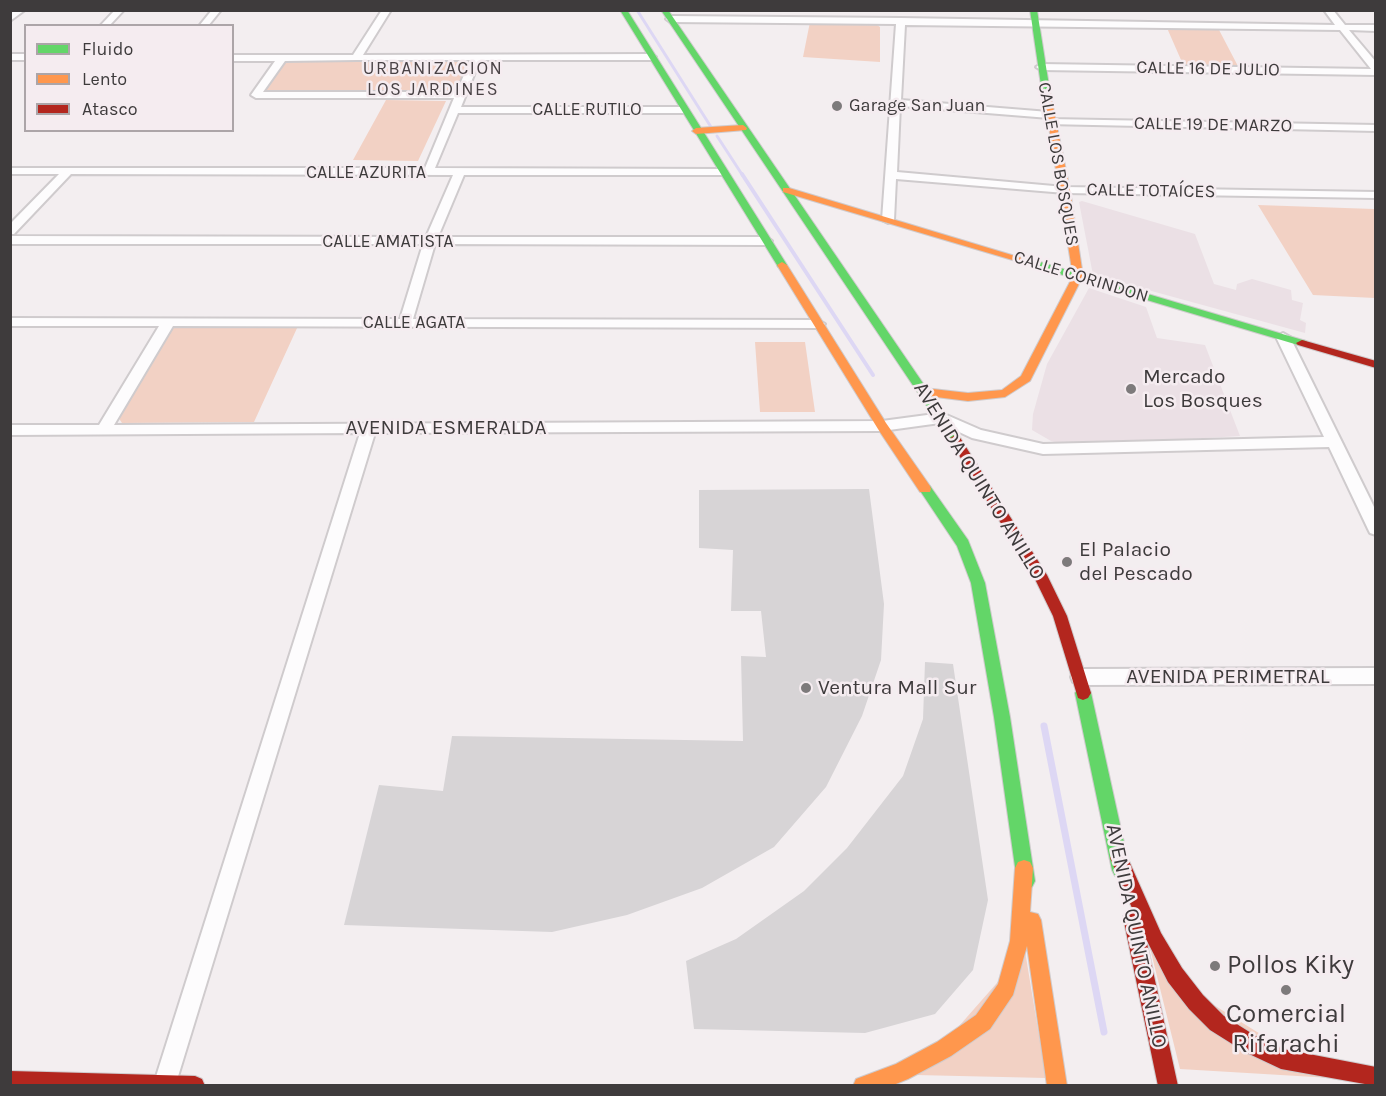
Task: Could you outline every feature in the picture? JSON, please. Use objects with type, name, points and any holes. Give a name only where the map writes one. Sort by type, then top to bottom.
[{"type":"main road","points":[[623,10],[696,131],[882,426],[963,544],[978,583],[1002,717],[1057,1086]]},
{"type":"main road","name":"AVENIDA QUINTO ANILLO","points":[[667,15],[942,418],[1019,538],[1060,616],[1080,677],[1168,1086]]},
{"type":"main road","name":"CALLE LOS BOSQUES","points":[[924,392],[968,397],[987,396],[1005,393],[1026,378],[1078,276],[1065,190],[1049,118],[1034,17]]},
{"type":"main road","points":[[696,131],[743,128]]},
{"type":"main road","name":"CALLE CORINDON","points":[[786,190],[1376,365]]},
{"type":"main road","points":[[1119,858],[1155,939],[1175,975],[1196,1002],[1218,1023],[1252,1045],[1281,1059],[1376,1077]]},
{"type":"main road","points":[[863,1086],[901,1072],[944,1049],[982,1022],[1006,988],[1019,941],[1024,868]]},
{"type":"main road","points":[[10,1081],[195,1086]]},
{"type":"street","points":[[106,24],[120,10]]},
{"type":"street","points":[[205,24],[217,10]]},
{"type":"street","points":[[356,58],[387,10]]},
{"type":"street","points":[[1328,10],[1376,71]]},
{"type":"street","points":[[667,15],[800,15],[901,21],[1034,17],[1376,28]]},
{"type":"street","points":[[888,220],[901,21]]},
{"type":"street","points":[[234,58],[651,57]]},
{"type":"street","points":[[282,58],[256,95],[461,94]]},
{"type":"street","points":[[428,173],[476,58]]},
{"type":"street","name":"CALLE 16 DE JULIO","points":[[1041,67],[1376,71]]},
{"type":"street","name":"CALLE 19 DE MARZO","points":[[896,103],[1049,118],[1376,128]]},
{"type":"street","name":"CALLE RUTILO","points":[[454,110],[683,110]]},
{"type":"street","name":"CALLE AZURITA","points":[[10,171],[722,172]]},
{"type":"street","points":[[10,231],[67,172]]},
{"type":"street","points":[[405,323],[430,242],[459,173]]},
{"type":"street","name":"CALLE TOTAÍCES","points":[[891,175],[1065,190],[1376,195]]},
{"type":"street","name":"CALLE AMATISTA","points":[[10,240],[766,241]]},
{"type":"street","name":"CALLE AGATA","points":[[10,322],[818,324]]},
{"type":"street","points":[[104,429],[168,323]]},
{"type":"street","points":[[1283,337],[1376,530]]},
{"type":"street","points":[[882,426],[942,418],[977,434],[1043,449],[1333,442]]},
{"type":"street","name":"AVENIDA ESMERALDA","points":[[10,430],[882,426]]},
{"type":"street","points":[[164,1085],[369,428]]},
{"type":"street","name":"AVENIDA PERIMETRAL","points":[[1080,677],[1376,676]]},
{"type":"shaded area","points":[[810,22],[877,25],[880,27],[880,62],[803,57]]},
{"type":"shaded area","points":[[1167,28],[1218,28],[1240,70],[1185,69]]},
{"type":"shaded area","points":[[284,60],[464,61],[468,64],[458,92],[455,93],[260,92]]},
{"type":"shaded area","points":[[386,100],[446,101],[418,161],[353,160]]},
{"type":"shaded area","name":"Mercado Los Bosques","points":[[1079,202],[1195,234],[1214,284],[1236,290],[1237,284],[1252,279],[1291,290],[1292,300],[1303,303],[1300,320],[1306,323],[1305,333],[1093,275]]},
{"type":"shaded area","points":[[1258,205],[1374,209],[1375,298],[1313,295]]},
{"type":"shaded area","name":"Mercado Los Bosques","points":[[1089,288],[1146,307],[1157,338],[1205,345],[1240,436],[1069,446],[1051,441],[1032,430],[1033,414],[1047,364]]},
{"type":"shaded area","points":[[181,326],[298,326],[254,422],[122,423],[118,417],[171,329]]},
{"type":"shaded area","points":[[755,342],[805,342],[815,412],[760,412]]},
{"type":"shaded area","points":[[1150,948],[1164,974],[1331,1078],[1180,1069]]},
{"type":"shaded area","points":[[1025,951],[1046,1078],[916,1075]]},
{"type":"building","name":"Ventura Mall Sur","points":[[869,489],[884,604],[881,660],[862,716],[826,787],[774,847],[702,888],[627,915],[552,932],[344,925],[379,785],[443,791],[452,736],[743,741],[741,656],[766,657],[761,611],[731,611],[733,550],[699,548],[699,490]]},
{"type":"building","name":"Ventura Mall Sur","points":[[925,662],[953,664],[988,900],[973,970],[935,1014],[865,1033],[694,1029],[686,961],[736,939],[804,891],[847,848],[903,776],[923,719]]},
{"type":"waterway","points":[[637,10],[711,127]]},
{"type":"waterway","points":[[717,136],[743,176]]},
{"type":"waterway","points":[[742,174],[873,375]]},
{"type":"waterway","points":[[1044,726],[1104,1032]]},
{"type":"traffic: fast","points":[[623,10],[782,265]]},
{"type":"traffic: fast","points":[[664,10],[955,439]]},
{"type":"traffic: fast","points":[[1033,10],[1046,92]]},
{"type":"traffic: fast","points":[[1030,262],[1302,343]]},
{"type":"traffic: fast","points":[[925,489],[963,544],[978,583],[1002,717],[1026,881]]},
{"type":"traffic: fast","points":[[1083,693],[1121,870]]},
{"type":"traffic: slow","points":[[924,392],[968,397],[1005,393],[1026,378],[1078,276],[1065,190],[1046,92]]},
{"type":"traffic: slow","points":[[696,131],[743,128]]},
{"type":"traffic: slow","points":[[786,190],[1030,262]]},
{"type":"traffic: slow","points":[[782,265],[882,426],[925,489]]},
{"type":"traffic: slow","points":[[863,1086],[901,1072],[944,1049],[983,1022],[1006,988],[1019,941],[1024,868]]},
{"type":"traffic: slow","points":[[1032,920],[1057,1086]]},
{"type":"traffic: jam","points":[[1302,343],[1376,365]]},
{"type":"traffic: jam","points":[[955,439],[1040,575],[1060,616],[1083,693]]},
{"type":"traffic: jam","points":[[1119,858],[1155,939],[1175,975],[1196,1002],[1217,1023],[1252,1045],[1281,1059],[1376,1077]]},
{"type":"traffic: jam","points":[[1132,917],[1168,1086]]},
{"type":"traffic: jam","points":[[10,1081],[195,1086]]},
{"type":"place","name":"Garage San Juan","points":[[837,106]]},
{"type":"place","name":"Mercado Los Bosques","points":[[1131,389]]},
{"type":"place","name":"El Palacio del Pescado","points":[[1067,562]]},
{"type":"place","name":"Ventura Mall Sur","points":[[806,688]]},
{"type":"place","name":"Pollos Kiky","points":[[1215,966]]},
{"type":"place","name":"Comercial Rifarachi","points":[[1286,990]]},
{"type":"district","name":"URBANIZACION LOS JARDINES","points":[[433,79]]}]
